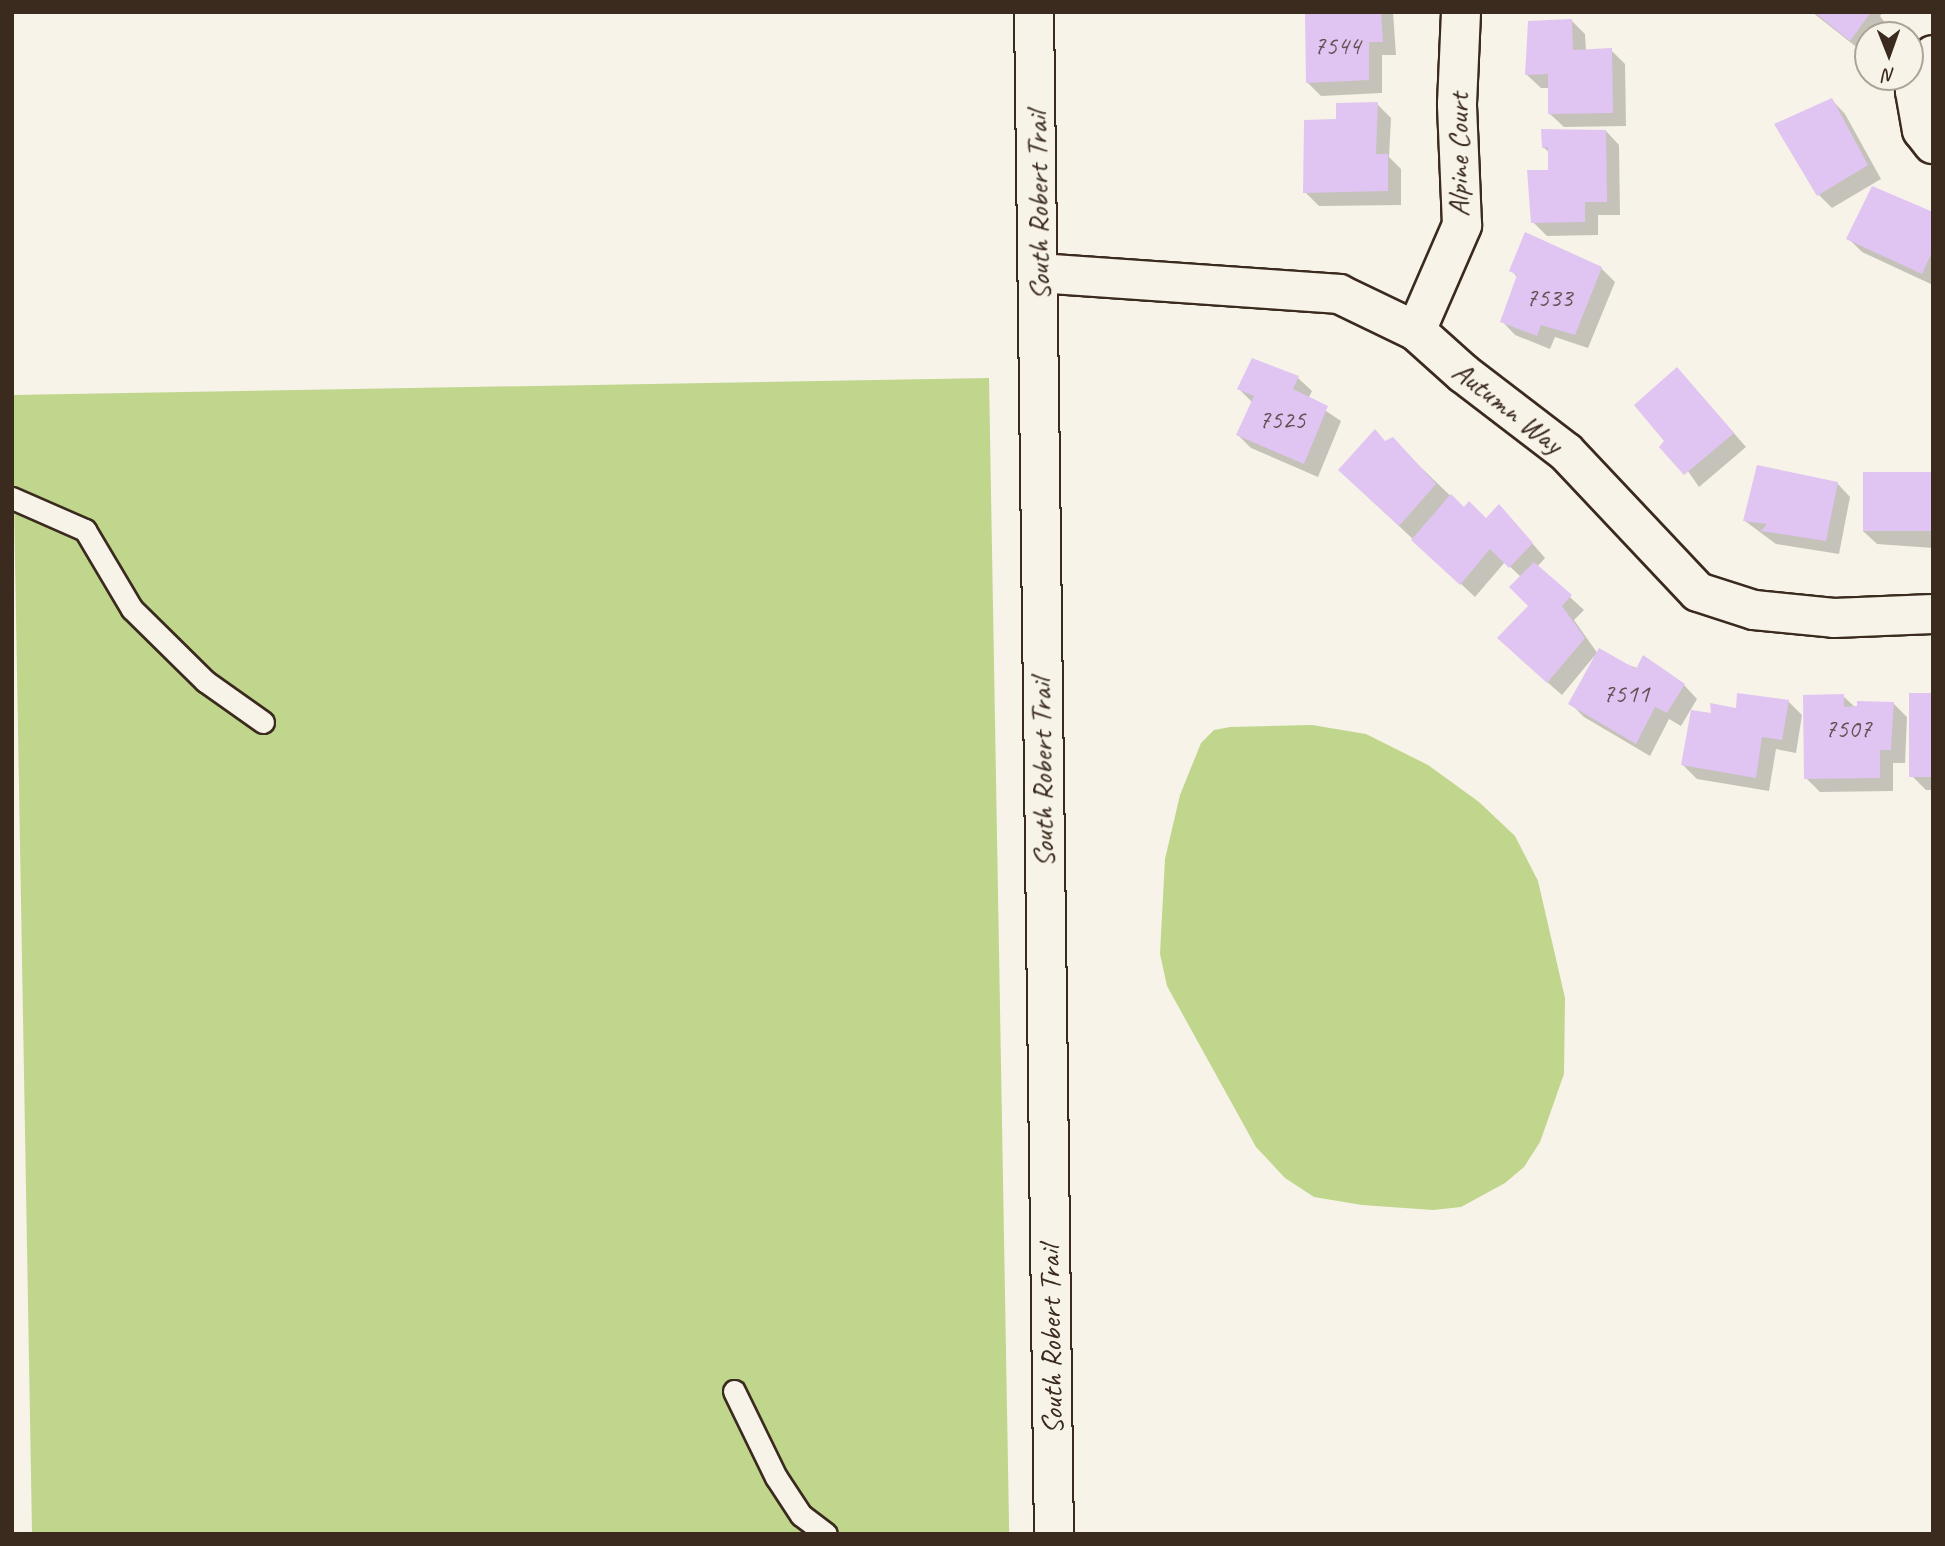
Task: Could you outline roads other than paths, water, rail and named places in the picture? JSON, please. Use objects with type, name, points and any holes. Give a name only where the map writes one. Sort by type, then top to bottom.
[{"type":"main road","name":"South Robert Trail","points":[[1034,12],[1039,273],[1038,519],[1054,1534]]},
{"type":"main road","name":"Alpine Court","points":[[1416,331],[1462,225],[1457,104],[1461,12]]},
{"type":"main road","points":[[1933,55],[1922,69],[1915,91],[1922,130],[1933,144]]},
{"type":"main road","name":"Autumn Way","points":[[1039,273],[1339,295],[1416,331],[1464,374],[1566,452],[1698,592],[1754,610],[1820,617],[1933,614]]},
{"type":"lane","points":[[12,498],[85,530],[132,608],[205,681],[263,722]]},
{"type":"lane","points":[[734,1391],[776,1477],[801,1515],[826,1534]]}]
